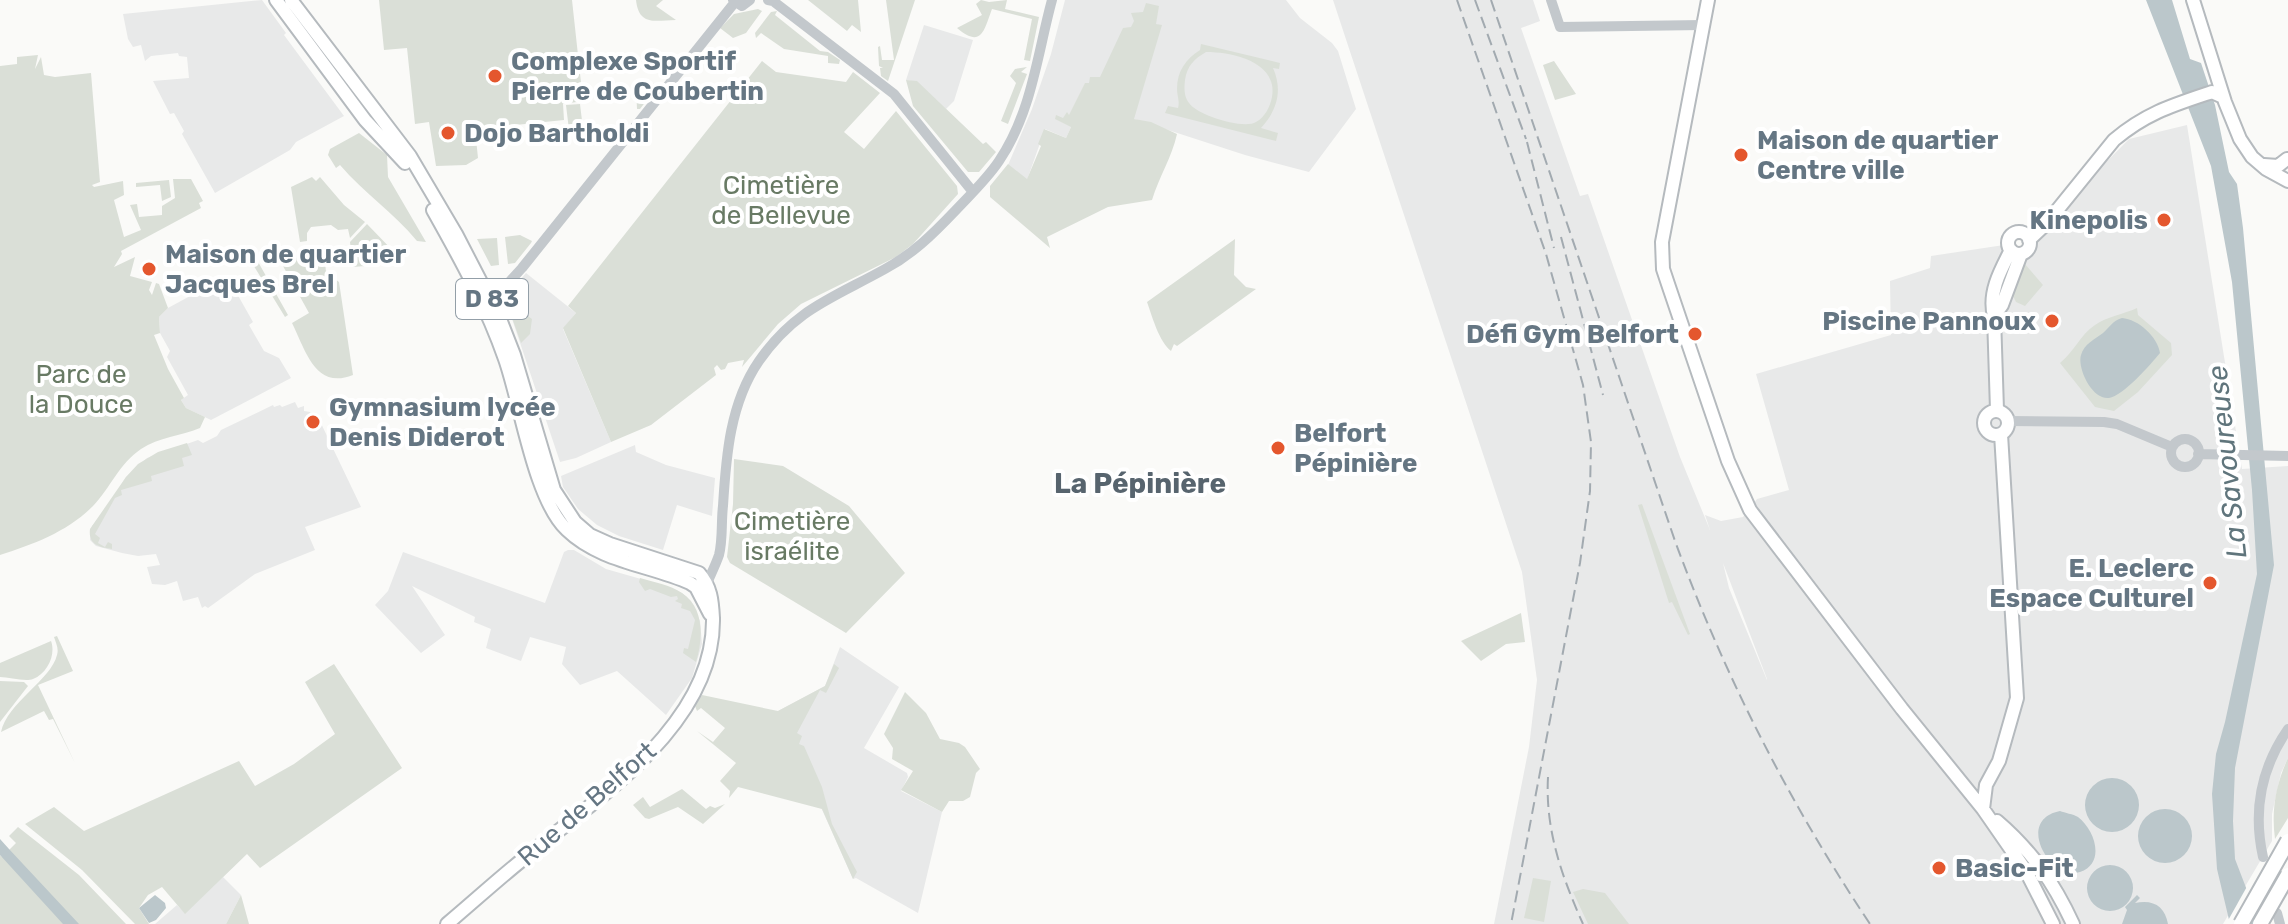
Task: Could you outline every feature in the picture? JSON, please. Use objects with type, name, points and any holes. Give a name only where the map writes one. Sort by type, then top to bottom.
[{"type":"highway","points":[[2241,924],[2288,841]]},
{"type":"highway","points":[[2260,924],[2288,875]]},
{"type":"main road","name":"D 83","points":[[276,0],[365,120],[403,159],[449,238],[485,307],[505,359],[547,501],[565,529],[606,555],[673,576],[701,581]]},
{"type":"main road","name":"D 83","points":[[291,0],[410,156],[492,301],[514,355],[554,490],[575,522],[590,535],[701,581]]},
{"type":"main road","points":[[1708,0],[1662,242],[1663,269],[1728,461],[1761,527],[1983,809],[2026,871],[2053,924]]},
{"type":"main road","points":[[2193,0],[2217,90],[2240,139],[2257,162],[2288,181]]},
{"type":"main road","points":[[2029,240],[2046,224],[2114,140],[2142,119],[2217,90]]},
{"type":"main road","points":[[2288,151],[2288,168]]},
{"type":"main road","points":[[2257,162],[2273,166],[2287,159]]},
{"type":"main road","points":[[1997,410],[1991,303],[1995,287],[2016,252],[2029,249],[2029,240],[2022,233],[2014,234],[2009,241],[2016,252]]},
{"type":"main road","points":[[1997,410],[2008,421],[2007,429],[2001,434],[1990,434],[1984,425],[1986,415],[1997,410]]},
{"type":"main road","points":[[1983,809],[1986,785],[1999,761],[2017,698],[2001,434]]},
{"type":"main road","name":"Rue de Belfort","points":[[447,924],[614,785],[657,744],[699,684],[708,657],[713,620],[712,596],[701,581]]},
{"type":"main road","points":[[1964,787],[1986,785]]},
{"type":"main road","points":[[1983,809],[2020,840],[2043,868],[2073,924]]},
{"type":"street","points":[[492,301],[522,268],[734,1],[742,6],[750,0]]},
{"type":"street","points":[[768,0],[894,94],[973,192]]},
{"type":"street","points":[[701,581],[717,560],[726,457],[747,379],[787,327],[811,308],[887,269],[923,245],[973,192],[1004,153],[1027,102],[1052,0]]},
{"type":"street","points":[[1551,0],[1560,27],[1703,25]]},
{"type":"street","points":[[2008,421],[2104,422],[2128,428],[2172,447]]},
{"type":"street","points":[[2181,440],[2189,440],[2196,446],[2198,454],[2193,464],[2181,467],[2172,459],[2172,447],[2181,440]]},
{"type":"street","points":[[2198,454],[2288,456]]},
{"type":"street","points":[[2263,857],[2258,827],[2261,787],[2275,750],[2288,729]]},
{"type":"shaded area","points":[[262,0],[344,116],[215,193],[182,134],[184,131],[174,113],[170,114],[153,81],[189,78],[187,57],[178,53],[151,56],[145,61],[141,45],[133,47],[128,39],[123,14]]},
{"type":"shaded area","points":[[1065,0],[1286,0],[1300,18],[1338,51],[1356,109],[1309,172],[1128,117],[1071,127],[1066,138],[1045,129],[1027,180],[1008,165],[1051,54]]},
{"type":"shaded area","points":[[1333,0],[1533,0],[1540,21],[1521,28],[1580,196],[1588,194],[1680,457],[1710,530],[1705,515],[1721,521],[1743,517],[1757,499],[1789,490],[1756,374],[1891,335],[1890,281],[1930,268],[1931,256],[2004,245],[2021,248],[2129,139],[2187,125],[2242,469],[2288,466],[2288,758],[2281,773],[2272,814],[2272,841],[2223,924],[1494,924],[1529,747],[1537,680],[1522,572]],"holes":[[[1723,563],[1767,680],[1729,588]]]},
{"type":"shaded area","name":"La Savoureuse","points":[[2146,0],[2172,0],[2190,59],[2201,63],[2215,105],[2229,172],[2237,184],[2243,228],[2274,565],[2235,768],[2233,821],[2235,859],[2260,924],[2230,924],[2217,869],[2212,794],[2216,754],[2257,574],[2232,282],[2211,166]]},
{"type":"shaded area","points":[[924,25],[973,40],[954,101],[946,109],[917,82],[906,80]]},
{"type":"shaded area","points":[[526,273],[576,313],[563,329],[611,442],[560,462],[505,298]]},
{"type":"shaded area","points":[[227,276],[253,322],[249,325],[264,351],[279,358],[291,378],[211,420],[186,408],[181,400],[188,395],[167,357],[170,351],[160,333],[159,317],[168,308]]},
{"type":"shaded area","points":[[2122,318],[2146,330],[2160,353],[2122,392],[2109,398],[2103,397],[2087,382],[2081,367],[2081,355],[2087,345]]},
{"type":"shaded area","points":[[295,402],[298,408],[304,406],[304,411],[312,416],[317,415],[361,507],[305,527],[315,550],[255,574],[208,608],[202,608],[198,597],[183,601],[177,581],[165,585],[152,584],[147,567],[160,565],[156,554],[138,556],[122,553],[96,546],[90,540],[92,526],[126,477],[147,458],[198,440],[203,443],[217,436],[221,430],[273,405],[282,407]]},
{"type":"shaded area","points":[[635,445],[636,452],[666,465],[715,478],[712,516],[677,505],[663,550],[619,536],[597,525],[578,509],[563,487],[561,476]]},
{"type":"shaded area","points":[[574,550],[606,569],[669,587],[691,601],[700,621],[702,644],[692,678],[666,715],[617,671],[580,685],[562,664],[566,647],[530,637],[521,661],[486,648],[491,629],[474,622],[475,617],[412,586],[445,635],[421,653],[375,605],[388,591],[403,552],[545,603],[564,552]]},
{"type":"shaded area","points":[[840,647],[899,687],[864,748],[907,773],[901,791],[942,812],[918,913],[853,879],[778,711],[825,686]]},
{"type":"shaded area","points":[[2112,778],[2131,786],[2139,805],[2131,824],[2112,832],[2093,824],[2085,805],[2093,786]]},
{"type":"shaded area","points":[[2165,809],[2184,817],[2192,836],[2184,855],[2165,863],[2146,855],[2138,836],[2146,817]]},
{"type":"shaded area","points":[[2060,811],[2078,817],[2093,838],[2093,861],[2080,872],[2069,873],[2058,868],[2042,849],[2038,837],[2046,817]]},
{"type":"shaded area","points":[[0,839],[79,924],[63,924],[0,855]]},
{"type":"shaded area","points":[[2110,865],[2126,872],[2133,888],[2126,904],[2110,911],[2094,904],[2087,888],[2094,872]]},
{"type":"shaded area","points":[[223,877],[241,895],[226,924],[155,924],[177,905],[185,913]]},
{"type":"shaded area","points":[[155,895],[165,903],[166,908],[149,923],[139,908]]},
{"type":"shaded area","points":[[2137,895],[2140,898],[2135,903],[2157,905],[2168,924],[2122,924],[2127,910],[2125,907]]},
{"type":"green space","name":"Complexe Sportif Pierre de Coubertin","points":[[379,0],[572,0],[583,101],[563,104],[564,120],[475,129],[478,158],[466,165],[436,166],[429,122],[415,124],[407,48],[384,50]]},
{"type":"green space","points":[[636,0],[663,0],[656,6],[676,20],[645,18]]},
{"type":"green space","points":[[808,0],[858,0],[861,32],[852,25],[847,31]]},
{"type":"green space","points":[[886,0],[915,0],[888,81],[881,76],[880,68],[883,68],[879,66],[878,47],[882,60],[894,60]]},
{"type":"green space","points":[[981,0],[1007,0],[1005,9],[1039,17],[1030,61],[1024,60],[1032,19],[992,9],[984,30],[977,37],[957,28],[982,15],[976,4]]},
{"type":"green space","points":[[1146,3],[1159,6],[1156,24],[1162,25],[1134,119],[1151,122],[1177,134],[1172,151],[1152,200],[1108,207],[1047,237],[1050,248],[990,197],[990,186],[1008,164],[1027,179],[1041,146],[1038,144],[1044,129],[1066,138],[1071,127],[1055,119],[1056,115],[1063,118],[1067,112],[1069,115],[1085,83],[1089,83],[1090,77],[1100,77],[1123,28],[1131,27],[1134,21],[1131,13],[1143,12]]},
{"type":"green space","points":[[758,9],[762,11],[746,33],[733,38],[720,28],[734,14]]},
{"type":"green space","points":[[777,11],[775,15],[820,51],[840,60],[839,64],[828,63],[828,56],[784,49],[761,33],[756,38],[755,33],[771,12]]},
{"type":"green space","points":[[1201,44],[1280,63],[1279,69],[1273,68],[1278,84],[1277,100],[1261,128],[1278,133],[1276,141],[1165,113],[1168,106],[1178,108],[1177,83],[1181,71],[1190,57],[1200,50]],"holes":[[[1206,52],[1229,54],[1251,61],[1268,75],[1272,85],[1271,101],[1264,115],[1256,122],[1242,124],[1221,120],[1201,112],[1187,101],[1185,83],[1189,67]]]},
{"type":"green space","name":"Parc de la Douce","points":[[38,55],[35,69],[41,57],[44,75],[55,77],[91,73],[100,182],[92,185],[123,181],[124,195],[114,200],[124,237],[141,230],[130,205],[137,204],[139,217],[162,215],[162,206],[175,198],[173,179],[191,179],[203,201],[199,203],[201,208],[121,251],[114,267],[135,257],[130,276],[152,282],[149,290],[152,295],[156,283],[159,284],[168,308],[159,317],[160,333],[154,335],[184,398],[181,400],[186,408],[205,417],[200,428],[155,442],[133,455],[93,506],[72,523],[38,542],[0,555],[0,66],[17,64],[17,57]]},
{"type":"green space","name":"Cimetière de Bellevue","points":[[762,61],[776,72],[846,82],[853,72],[880,93],[844,132],[864,149],[896,111],[957,186],[958,194],[913,244],[896,257],[801,304],[778,324],[742,367],[744,360],[728,363],[721,370],[717,365],[714,368],[716,375],[651,425],[611,442],[563,328],[576,313],[568,306]]},
{"type":"green space","points":[[1554,61],[1576,94],[1555,100],[1543,65]]},
{"type":"green space","points":[[1027,67],[1021,72],[1027,74],[1008,124],[1001,121],[1016,83],[1010,76],[1015,69]]},
{"type":"green space","points":[[906,80],[917,81],[983,144],[986,142],[996,152],[979,172],[968,172],[913,106]]},
{"type":"green space","points":[[656,83],[656,88],[637,109],[636,86]]},
{"type":"green space","points":[[580,104],[583,129],[569,130],[566,105]]},
{"type":"green space","points":[[359,133],[387,155],[388,177],[426,242],[417,241],[340,165],[336,168],[328,155],[330,149]]},
{"type":"green space","points":[[312,177],[316,181],[320,177],[344,205],[365,222],[350,238],[348,229],[338,230],[331,225],[311,227],[307,241],[300,242],[291,187]]},
{"type":"green space","points":[[169,180],[171,197],[162,201],[160,185],[136,187],[136,183]]},
{"type":"green space","points":[[367,224],[396,254],[386,251],[366,253],[365,266],[353,267],[350,242]]},
{"type":"green space","points":[[520,235],[532,241],[515,263],[508,264],[505,237]]},
{"type":"green space","points":[[497,238],[499,265],[491,266],[477,239]]},
{"type":"green space","points":[[1235,239],[1234,275],[1246,287],[1256,289],[1177,346],[1174,344],[1171,351],[1160,336],[1147,302]]},
{"type":"green space","points":[[302,254],[303,258],[315,263],[325,262],[326,272],[339,282],[353,375],[340,378],[321,373],[307,356],[292,323],[309,313],[278,257]]},
{"type":"green space","points":[[257,260],[288,315],[285,317],[252,263]]},
{"type":"green space","points":[[2024,263],[2043,285],[2025,306],[2016,302],[2012,294]]},
{"type":"green space","points":[[510,292],[517,313],[521,311],[532,319],[530,334],[521,343],[505,298]]},
{"type":"green space","points":[[2137,308],[2138,315],[2171,343],[2172,355],[2138,392],[2114,411],[2095,407],[2060,363],[2095,325]]},
{"type":"green space","points":[[187,443],[192,455],[182,458],[184,466],[151,476],[152,481],[121,490],[122,495],[115,498],[95,534],[100,538],[98,543],[105,547],[108,542],[112,544],[112,549],[99,546],[93,542],[90,529],[138,464],[158,452]]},
{"type":"green space","name":"Cimetière israélite","points":[[734,459],[783,466],[849,506],[905,573],[846,633],[730,563],[727,557]]},
{"type":"green space","points":[[1642,504],[1688,635],[1672,602],[1669,603],[1638,505]]},
{"type":"green space","points":[[640,578],[677,590],[695,607],[701,634],[696,662],[683,653],[684,648],[688,649],[695,620],[690,611],[681,608],[682,604],[675,601],[677,596],[671,597],[650,589],[645,591]]},
{"type":"green space","points":[[1521,613],[1525,642],[1506,644],[1481,661],[1461,641]]},
{"type":"green space","points":[[57,636],[73,671],[38,685],[75,763],[53,719],[49,720],[44,711],[1,732],[11,711],[53,664],[58,650],[54,637]]},
{"type":"green space","points":[[51,641],[50,663],[38,676],[26,680],[0,677],[0,663]]},
{"type":"green space","points":[[334,664],[402,768],[260,868],[247,854],[185,914],[162,887],[148,895],[139,908],[149,924],[135,924],[82,870],[25,824],[54,807],[84,831],[239,761],[255,786],[294,764],[335,734],[305,682]]},
{"type":"green space","points":[[834,664],[839,668],[826,693],[820,690],[797,733],[802,736],[799,744],[804,746],[822,787],[832,824],[857,872],[853,879],[822,809],[738,787],[729,798],[730,791],[720,781],[736,763],[697,731],[713,742],[725,728],[701,708],[697,711],[695,706],[702,695],[778,711],[825,686]]},
{"type":"green space","points":[[0,681],[24,682],[28,686],[0,722]]},
{"type":"green space","points":[[905,692],[926,713],[940,739],[965,747],[980,769],[976,773],[970,797],[963,801],[949,801],[942,812],[901,790],[913,771],[892,759],[893,748],[884,734]]},
{"type":"green space","points":[[2288,758],[2288,818],[2275,839],[2276,797]]},
{"type":"green space","points":[[682,789],[706,809],[725,804],[703,824],[678,807],[649,819],[633,805],[643,797],[650,807]]},
{"type":"green space","points":[[18,827],[79,875],[126,924],[0,924],[0,855],[2,857],[16,843],[9,836]]},
{"type":"green space","points":[[1533,878],[1551,881],[1544,922],[1524,918]]},
{"type":"green space","points":[[1583,889],[1605,893],[1629,924],[1588,924],[1573,892]]},
{"type":"green space","points":[[241,895],[249,924],[226,924]]},
{"type":"pier","points":[[2249,883],[2258,908],[2249,924],[2226,924]]},
{"type":"railway","points":[[1457,0],[1546,254],[1583,385],[1591,442],[1590,491],[1580,563],[1511,924]]},
{"type":"railway","points":[[1475,0],[1526,139]]},
{"type":"railway","points":[[1491,0],[1694,592],[1786,786],[1870,924]]},
{"type":"railway","points":[[1527,142],[1554,248]]},
{"type":"railway","points":[[1561,237],[1603,395]]},
{"type":"railway","points":[[1548,777],[1549,816],[1556,853],[1583,924]]},
{"type":"place","name":"Complexe Sportif Pierre de Coubertin","points":[[495,76]]},
{"type":"place","name":"Dojo Bartholdi","points":[[448,133]]},
{"type":"place","name":"Maison de quartier Centre ville","points":[[1741,155]]},
{"type":"place","name":"Kinepolis","points":[[2164,220]]},
{"type":"place","name":"Maison de quartier Jacques Brel","points":[[149,269]]},
{"type":"place","name":"Piscine Pannoux","points":[[2052,321]]},
{"type":"place","name":"Défi Gym Belfort","points":[[1695,334]]},
{"type":"place","name":"Gymnasium lycée Denis Diderot","points":[[313,422]]},
{"type":"place","name":"Belfort Pépinière","points":[[1278,448]]},
{"type":"place","name":"E. Leclerc Espace Culturel","points":[[2210,583]]},
{"type":"place","name":"Basic-Fit","points":[[1939,868]]},
{"type":"district","name":"La Pépinière","points":[[1140,483]]}]
